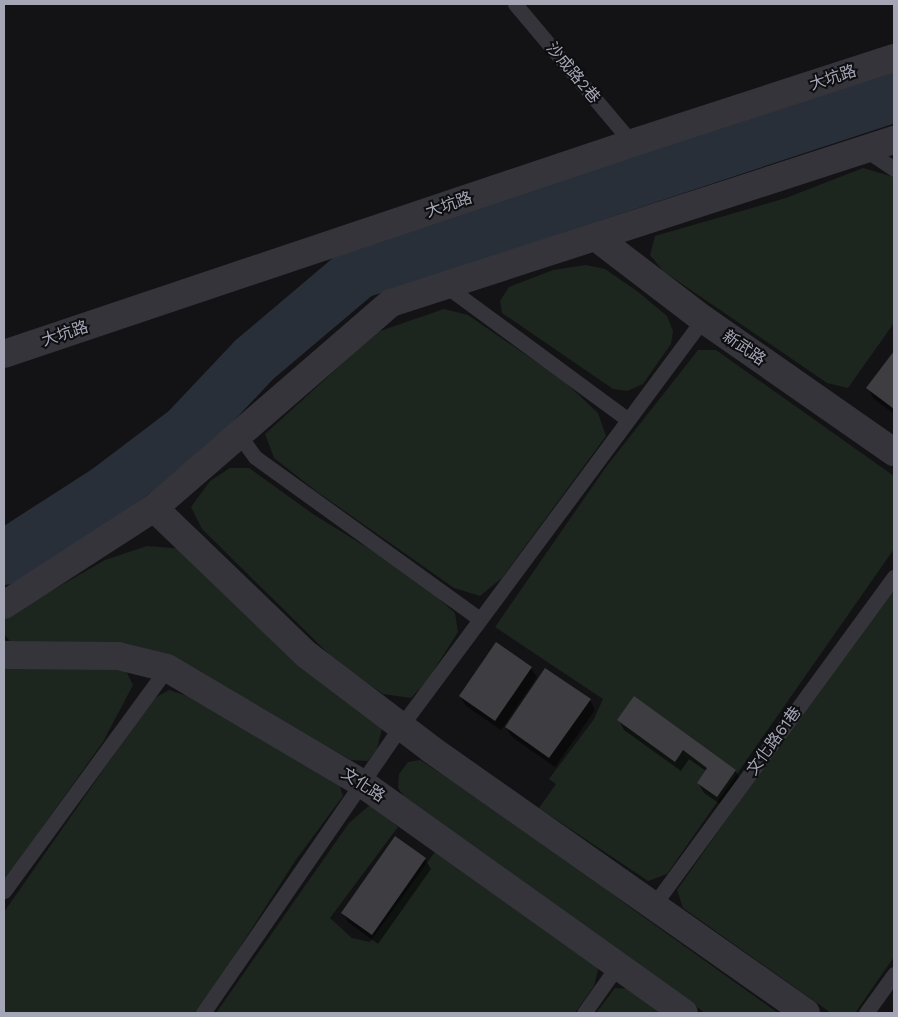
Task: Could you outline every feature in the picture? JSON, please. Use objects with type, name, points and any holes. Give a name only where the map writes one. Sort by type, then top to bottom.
[{"type":"street","name":"大坑路","points":[[4,354],[632,143],[894,58]]},
{"type":"street","points":[[4,605],[154,508],[392,303],[894,140]]},
{"type":"street","name":"新武路","points":[[597,238],[702,319],[894,452]]},
{"type":"street","points":[[154,508],[307,656],[401,726],[806,1013]]},
{"type":"street","name":"文化路","points":[[4,655],[118,656],[167,668],[363,784],[684,1013]]},
{"type":"lane","name":"沙成路2巷","points":[[515,4],[632,143]]},
{"type":"lane","points":[[866,150],[894,169]]},
{"type":"lane","points":[[446,286],[627,419]]},
{"type":"lane","points":[[203,1013],[363,784],[401,726],[702,319]]},
{"type":"lane","points":[[239,435],[255,456],[480,619]]},
{"type":"lane","name":"文化路61巷","points":[[653,906],[894,577]]},
{"type":"lane","points":[[4,892],[167,668]]},
{"type":"lane","points":[[584,1013],[618,965]]},
{"type":"lane","points":[[866,1013],[894,974]]},
{"type":"shaded area","points":[[863,168],[894,177],[894,323],[848,388],[827,383],[663,271],[650,255],[655,236],[786,198]]},
{"type":"shaded area","points":[[586,265],[605,269],[637,291],[667,316],[673,331],[671,344],[643,384],[627,391],[613,389],[502,313],[500,301],[509,287],[553,270]]},
{"type":"shaded area","points":[[444,309],[468,315],[564,381],[598,413],[606,436],[502,578],[480,596],[454,588],[316,491],[274,458],[265,434],[377,332]]},
{"type":"shaded area","points":[[698,350],[716,350],[894,476],[894,549],[667,874],[648,881],[539,808],[556,784],[549,779],[594,719],[603,699],[495,627],[606,467]]},
{"type":"shaded area","points":[[230,468],[249,468],[313,514],[416,578],[455,613],[458,632],[427,681],[411,698],[383,694],[339,664],[202,529],[191,507],[210,481]]},
{"type":"shaded area","points":[[147,546],[185,549],[311,675],[382,729],[377,749],[368,761],[351,760],[164,655],[14,646],[4,634],[4,618],[105,560]]},
{"type":"shaded area","points":[[894,591],[894,957],[855,1013],[831,1013],[683,908],[677,890],[772,755]]},
{"type":"shaded area","points":[[123,665],[133,685],[103,742],[4,881],[4,669]]},
{"type":"shaded area","points":[[169,690],[199,700],[339,783],[343,796],[295,861],[198,1013],[4,1013],[4,912],[153,699]]},
{"type":"shaded area","points":[[420,760],[541,838],[627,905],[778,1013],[705,1013],[405,798],[398,788],[399,774],[408,762]]},
{"type":"shaded area","points":[[372,803],[398,827],[330,918],[352,938],[370,942],[437,849],[593,957],[598,970],[594,986],[575,1013],[216,1013],[349,823]]},
{"type":"shaded area","points":[[615,988],[633,989],[666,1013],[596,1013]]},
{"type":"building","points":[[894,351],[894,409],[866,388]]},
{"type":"building","points":[[496,642],[532,667],[495,721],[459,696]]},
{"type":"building","points":[[545,668],[591,699],[549,758],[505,727]]},
{"type":"building","points":[[634,696],[736,770],[717,797],[697,783],[707,768],[683,750],[675,762],[617,720]]},
{"type":"building","points":[[395,836],[426,858],[372,935],[341,913]]},
{"type":"waterway","points":[[4,558],[108,491],[186,432],[254,360],[358,272],[894,95]]}]
